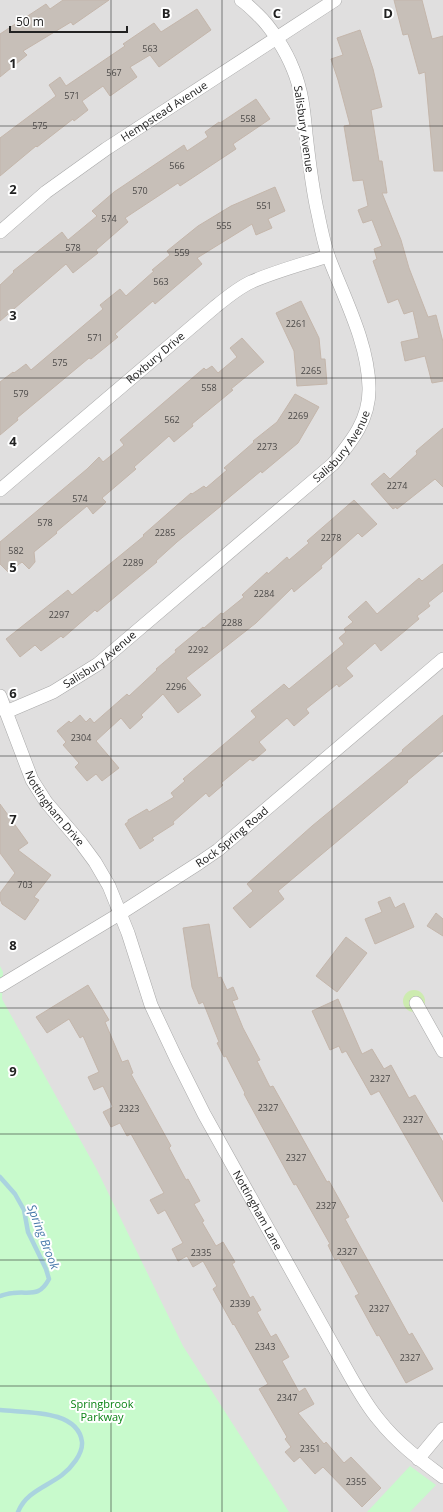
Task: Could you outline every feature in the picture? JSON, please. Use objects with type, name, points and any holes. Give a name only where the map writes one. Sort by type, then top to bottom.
[{"type":"street","name":"Salisbury Avenue","points":[[6,712],[53,692],[98,664],[314,482],[333,464],[351,443],[361,426],[368,408],[369,388],[367,367],[361,340],[328,256],[312,188],[303,104],[298,83],[293,68],[277,39],[258,14],[241,0]]},
{"type":"street","name":"Hempstead Avenue","points":[[0,232],[46,192],[106,149],[336,0]]},
{"type":"street","name":"Roxbury Drive","points":[[0,490],[215,307],[235,292],[268,275],[328,256]]},
{"type":"street","name":"Rock Spring Road","points":[[0,986],[121,913],[218,850],[443,659]]},
{"type":"street","name":"Nottingham Drive","points":[[0,696],[32,780],[46,802],[82,843],[95,862],[109,886],[121,913]]},
{"type":"street","name":"Nottingham Lane","points":[[121,913],[151,1005],[176,1058],[204,1114],[364,1399],[380,1421],[418,1459],[443,1477]]},
{"type":"street","points":[[416,1003],[443,1051]]},
{"type":"street","points":[[418,1459],[443,1429]]},
{"type":"shaded area","points":[[0,0],[443,0],[443,1512],[0,1512]]},
{"type":"green space","name":"Springbrook Parkway","points":[[0,966],[3,972],[2,999],[97,1170],[183,1346],[289,1512],[0,1512]]},
{"type":"green space","points":[[414,990],[422,993],[425,1001],[422,1009],[414,1012],[406,1009],[403,1001],[406,993]]},
{"type":"green space","points":[[410,1466],[436,1485],[410,1512],[367,1512]]},
{"type":"building","points":[[63,0],[109,0],[73,25],[71,22],[23,51],[27,55],[0,77],[0,34],[46,4],[50,9]]},
{"type":"building","points":[[394,0],[422,0],[432,39],[443,36],[443,171],[434,171],[425,72],[419,74],[408,34],[403,35]]},
{"type":"building","points":[[197,9],[211,30],[159,67],[150,55],[130,67],[137,77],[110,96],[103,86],[82,101],[88,110],[74,121],[73,119],[37,147],[36,146],[0,176],[0,138],[56,96],[49,85],[60,77],[66,86],[125,46],[123,44],[154,23],[161,32]]},
{"type":"building","points":[[360,30],[373,69],[382,107],[371,110],[379,161],[382,161],[387,193],[382,193],[401,240],[409,268],[428,317],[436,315],[443,342],[443,381],[432,383],[425,356],[405,361],[401,342],[419,338],[413,311],[404,314],[398,299],[388,303],[373,261],[377,259],[374,249],[382,246],[372,220],[363,223],[358,210],[368,206],[363,180],[353,181],[344,126],[350,125],[331,59],[343,55],[337,38]]},
{"type":"building","points":[[256,99],[270,119],[233,144],[236,149],[180,186],[178,183],[125,218],[128,222],[96,250],[98,253],[73,273],[66,264],[0,321],[0,285],[14,272],[13,271],[62,232],[68,240],[97,216],[92,211],[114,192],[184,145],[187,151],[208,137],[205,132]]},
{"type":"building","points":[[275,187],[285,211],[268,219],[272,228],[256,235],[252,224],[197,258],[202,264],[155,304],[153,301],[115,334],[118,337],[91,359],[89,358],[17,418],[18,420],[0,435],[0,382],[26,364],[31,370],[103,309],[100,305],[120,289],[126,296],[154,271],[152,270],[170,255],[167,251],[198,226],[231,206]]},
{"type":"building","points":[[301,301],[319,338],[321,359],[325,359],[327,384],[297,386],[294,351],[276,313]]},
{"type":"building","points":[[242,338],[264,362],[231,389],[233,390],[192,424],[193,426],[174,442],[169,436],[134,467],[136,469],[102,498],[106,502],[93,514],[87,506],[56,532],[57,533],[34,552],[35,562],[29,569],[22,562],[8,572],[0,564],[0,542],[87,469],[99,457],[103,462],[124,445],[120,440],[204,368],[206,370],[212,366],[218,373],[237,357],[230,348]]},
{"type":"building","points":[[295,394],[319,407],[298,443],[220,505],[221,506],[156,561],[157,562],[97,612],[95,610],[63,638],[61,636],[41,651],[35,645],[20,657],[6,639],[68,590],[72,595],[144,536],[143,535],[191,493],[192,494],[204,486],[206,488],[227,470],[224,468],[254,442],[253,441],[277,422]]},
{"type":"building","points":[[443,428],[443,487],[435,479],[397,509],[396,507],[393,509],[371,484],[384,473],[390,479],[417,454],[416,451]]},
{"type":"building","points":[[354,500],[377,524],[362,537],[358,533],[321,566],[322,568],[294,592],[292,588],[256,623],[186,678],[201,695],[178,713],[163,694],[141,715],[143,717],[130,729],[121,718],[96,741],[119,768],[102,781],[96,774],[87,781],[75,767],[79,763],[63,745],[66,742],[57,731],[69,721],[71,723],[80,715],[86,722],[90,718],[94,723],[127,694],[129,696],[157,670],[156,669],[176,652],[175,650],[221,613],[223,614],[244,597],[242,595],[267,572],[268,574],[287,557],[289,560],[309,543],[307,541]]},
{"type":"building","points":[[443,564],[443,591],[428,603],[430,606],[417,616],[419,619],[381,651],[375,643],[346,668],[353,676],[339,687],[337,684],[306,709],[309,713],[294,726],[287,718],[259,742],[266,750],[253,761],[250,759],[221,783],[223,785],[209,797],[206,793],[173,822],[174,824],[152,838],[154,840],[140,849],[125,824],[128,820],[147,809],[149,812],[174,797],[171,793],[185,781],[183,779],[256,717],[251,711],[284,684],[289,689],[344,644],[339,638],[346,632],[344,629],[353,622],[348,617],[366,601],[377,614],[419,578],[422,581]]},
{"type":"building","points":[[443,715],[443,751],[278,891],[284,899],[250,928],[233,908],[253,891],[247,884],[312,826],[403,751],[402,750]]},
{"type":"building","points":[[0,804],[28,843],[18,850],[51,875],[34,897],[39,900],[25,920],[2,904],[0,899],[0,893],[15,873],[0,853]]},
{"type":"building","points":[[390,897],[395,908],[404,903],[414,927],[375,944],[365,919],[382,912],[378,902]]},
{"type":"building","points":[[436,913],[443,919],[443,936],[427,926]]},
{"type":"building","points":[[209,924],[218,978],[221,977],[227,990],[233,987],[238,999],[232,1001],[243,1028],[260,1060],[257,1061],[270,1087],[273,1086],[327,1182],[329,1181],[349,1217],[345,1219],[409,1335],[412,1333],[433,1369],[406,1383],[379,1335],[377,1336],[355,1296],[359,1294],[339,1258],[335,1260],[328,1245],[330,1244],[296,1184],[294,1185],[244,1094],[245,1093],[226,1056],[224,1057],[217,1043],[219,1042],[203,1002],[199,1004],[192,987],[183,928]]},
{"type":"building","points":[[346,937],[367,953],[337,992],[316,976]]},
{"type":"building","points":[[88,985],[109,1020],[105,1022],[122,1062],[128,1060],[133,1073],[131,1074],[171,1146],[169,1148],[186,1180],[188,1179],[200,1201],[194,1204],[204,1221],[202,1222],[216,1246],[223,1242],[235,1262],[232,1264],[250,1298],[253,1296],[261,1310],[257,1312],[271,1337],[276,1334],[289,1357],[282,1361],[299,1392],[305,1388],[314,1404],[298,1413],[324,1444],[326,1442],[344,1463],[351,1457],[381,1488],[362,1507],[323,1467],[315,1474],[300,1457],[294,1462],[285,1452],[291,1447],[285,1439],[287,1437],[259,1389],[268,1384],[213,1289],[217,1286],[203,1261],[193,1267],[187,1256],[178,1261],[172,1249],[183,1243],[165,1210],[158,1214],[150,1200],[164,1193],[131,1134],[127,1136],[120,1123],[111,1127],[103,1112],[113,1107],[103,1086],[94,1090],[88,1077],[99,1072],[83,1036],[80,1038],[69,1019],[47,1033],[36,1017]]},
{"type":"building","points":[[338,999],[362,1054],[372,1049],[384,1069],[391,1065],[409,1098],[415,1095],[443,1142],[443,1202],[379,1091],[371,1095],[346,1051],[342,1053],[339,1046],[330,1050],[312,1011]]},
{"type":"waterway","name":"Spring Brook","points":[[0,1177],[15,1194],[24,1210],[28,1232],[46,1269],[49,1279],[42,1289],[38,1291],[29,1293],[11,1293],[0,1296]]},
{"type":"waterway","name":"Spring Brook","points":[[0,1410],[36,1413],[61,1418],[71,1424],[78,1431],[82,1442],[81,1451],[69,1469],[26,1499],[18,1512]]}]
